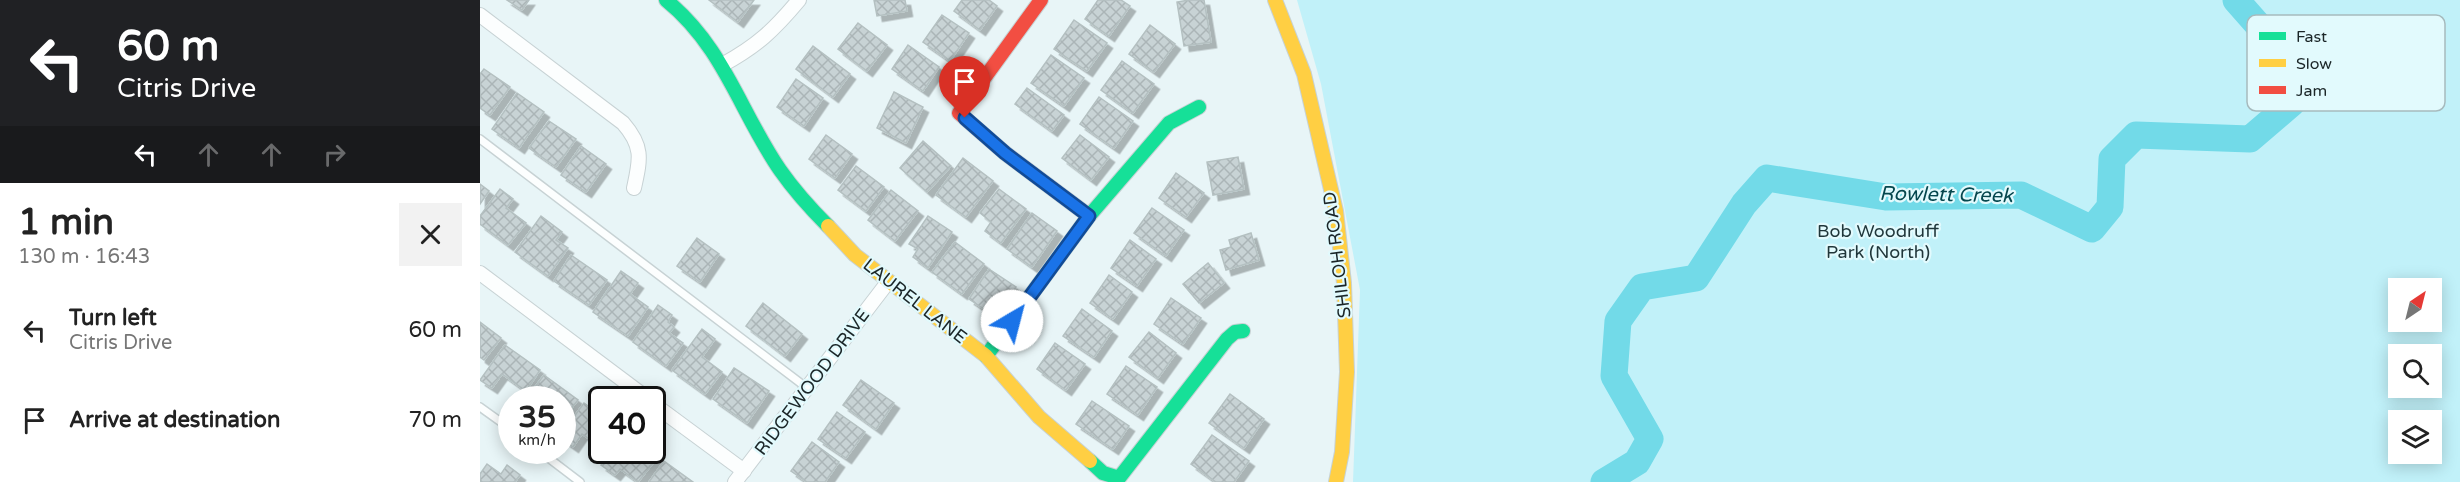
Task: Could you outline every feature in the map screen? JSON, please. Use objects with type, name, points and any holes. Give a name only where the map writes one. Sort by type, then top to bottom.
[{"type":"street","name":"LAUREL LANE","points":[[666,0],[687,17],[722,64],[780,170],[826,225],[855,255],[986,356],[1039,417],[1103,473],[1119,478],[1227,339],[1234,332],[1243,331]]},
{"type":"street","points":[[722,64],[751,49],[777,26],[799,0]]},
{"type":"street","points":[[1041,0],[958,113],[1005,153],[1089,216]]},
{"type":"street","name":"SHILOH ROAD","points":[[1275,0],[1304,74],[1336,211],[1344,283],[1347,372],[1342,452],[1336,482]]},
{"type":"street","points":[[480,15],[623,123],[639,148],[640,162],[633,188]]},
{"type":"street","points":[[986,356],[1089,216],[1169,123],[1199,107]]},
{"type":"street","points":[[480,273],[631,386]]},
{"type":"street","name":"RIDGEWOOD DRIVE","points":[[739,476],[888,282]]},
{"type":"street","points":[[666,415],[739,476]]},
{"type":"lane","points":[[480,139],[807,388]]},
{"type":"lane","points":[[480,407],[498,420]]},
{"type":"lane","points":[[556,464],[580,482]]},
{"type":"green space","name":"Bob Woodruff Park (North)","points":[[1297,0],[2460,0],[2460,482],[1353,482],[1360,290],[1321,84]]},
{"type":"building","points":[[507,0],[529,0],[522,10]]},
{"type":"building","points":[[709,0],[754,0],[738,22]]},
{"type":"building","points":[[874,0],[905,0],[907,11],[877,16]]},
{"type":"building","points":[[962,0],[989,0],[997,6],[980,30],[954,11]]},
{"type":"building","points":[[1098,0],[1121,0],[1130,6],[1109,36],[1085,19]]},
{"type":"building","points":[[1204,0],[1211,42],[1184,46],[1177,2]]},
{"type":"building","points":[[942,15],[969,33],[950,61],[923,42]]},
{"type":"building","points":[[1074,20],[1107,43],[1087,71],[1054,49]]},
{"type":"building","points":[[858,23],[887,45],[867,71],[838,49]]},
{"type":"building","points":[[1150,25],[1175,44],[1154,72],[1129,54]]},
{"type":"building","points":[[908,45],[939,67],[923,91],[892,69]]},
{"type":"building","points":[[813,46],[850,74],[833,97],[796,69]]},
{"type":"building","points":[[1051,55],[1084,78],[1064,106],[1031,83]]},
{"type":"building","points":[[1122,61],[1154,84],[1133,113],[1101,90]]},
{"type":"building","points":[[484,69],[510,87],[490,115],[480,108],[480,74]]},
{"type":"building","points":[[796,79],[823,98],[804,126],[777,107]]},
{"type":"building","points":[[1027,88],[1064,115],[1052,131],[1015,104]]},
{"type":"building","points":[[894,92],[923,107],[906,143],[877,128]]},
{"type":"building","points":[[517,93],[544,112],[519,148],[492,129]]},
{"type":"building","points":[[1099,97],[1133,121],[1114,148],[1080,124]]},
{"type":"building","points":[[549,121],[576,139],[556,167],[529,148]]},
{"type":"building","points":[[826,135],[852,154],[835,178],[809,159]]},
{"type":"building","points":[[1080,135],[1109,157],[1091,180],[1062,158]]},
{"type":"building","points":[[923,141],[951,166],[927,192],[900,168]]},
{"type":"building","points":[[581,146],[606,164],[586,192],[561,175]]},
{"type":"building","points":[[1238,157],[1244,189],[1213,195],[1207,162]]},
{"type":"building","points":[[963,158],[993,181],[966,217],[936,195]]},
{"type":"building","points":[[856,166],[884,187],[866,211],[838,190]]},
{"type":"building","points":[[1176,173],[1204,193],[1186,217],[1159,198]]},
{"type":"building","points":[[480,184],[489,191],[480,204]]},
{"type":"building","points":[[500,189],[513,199],[506,208],[526,223],[508,245],[480,224],[480,216]]},
{"type":"building","points":[[999,189],[1026,209],[1001,243],[985,231],[991,222],[980,213]]},
{"type":"building","points":[[891,190],[918,211],[895,241],[868,220]]},
{"type":"building","points":[[1152,208],[1184,230],[1166,256],[1134,233]]},
{"type":"building","points":[[1032,213],[1057,231],[1032,267],[1007,249]]},
{"type":"building","points":[[541,216],[562,232],[556,240],[568,248],[548,276],[515,252]]},
{"type":"building","points":[[928,216],[952,232],[928,268],[913,257],[918,249],[909,244]]},
{"type":"building","points":[[1251,233],[1259,260],[1226,270],[1220,250],[1231,247],[1229,240]]},
{"type":"building","points":[[697,238],[719,254],[700,282],[677,266]]},
{"type":"building","points":[[1130,240],[1156,259],[1137,286],[1111,268]]},
{"type":"building","points":[[955,242],[984,264],[962,294],[932,272]]},
{"type":"building","points":[[571,255],[607,280],[589,305],[554,281]]},
{"type":"building","points":[[1208,263],[1224,283],[1199,303],[1183,284]]},
{"type":"building","points":[[989,269],[1016,287],[996,317],[969,299]]},
{"type":"building","points":[[621,271],[638,283],[630,294],[648,307],[628,336],[593,312]]},
{"type":"building","points":[[1109,275],[1132,292],[1113,319],[1090,303]]},
{"type":"building","points":[[1171,298],[1201,318],[1183,344],[1154,324]]},
{"type":"building","points":[[763,303],[802,334],[785,356],[746,326]]},
{"type":"building","points":[[658,305],[672,315],[668,322],[674,327],[669,333],[683,343],[666,366],[633,342]]},
{"type":"building","points":[[1082,309],[1112,331],[1094,357],[1063,336]]},
{"type":"building","points":[[480,322],[501,338],[484,360],[480,357]]},
{"type":"building","points":[[702,329],[715,339],[702,357],[722,372],[705,394],[672,370]]},
{"type":"building","points":[[1149,332],[1176,353],[1158,378],[1129,357]]},
{"type":"building","points":[[1055,343],[1085,364],[1066,390],[1037,369]]},
{"type":"building","points":[[505,345],[540,370],[529,386],[519,386],[502,374],[492,388],[480,380]]},
{"type":"building","points":[[1126,366],[1157,387],[1138,415],[1107,394]]},
{"type":"building","points":[[734,368],[769,391],[747,423],[713,399]]},
{"type":"building","points":[[544,375],[559,386],[536,386]]},
{"type":"building","points":[[861,380],[894,403],[876,429],[843,405]]},
{"type":"building","points":[[1230,394],[1264,419],[1244,448],[1209,423]]},
{"type":"building","points":[[1092,401],[1129,426],[1113,449],[1076,424]]},
{"type":"building","points":[[584,403],[588,406],[588,438],[582,434],[576,443],[576,414]]},
{"type":"building","points":[[837,412],[865,432],[846,458],[818,439]]},
{"type":"building","points":[[1212,435],[1249,461],[1234,482],[1216,482],[1191,464]]},
{"type":"building","points":[[812,442],[839,462],[825,482],[807,482],[791,471]]},
{"type":"building","points":[[666,462],[693,482],[649,482],[662,464]]},
{"type":"building","points":[[487,464],[501,474],[507,465],[520,475],[515,482],[480,482],[480,474]]},
{"type":"building","points":[[652,464],[638,482],[620,469],[615,475],[601,465]]},
{"type":"waterway","name":"Rowlett Creek","points":[[2236,0],[2249,15]]},
{"type":"waterway","name":"Rowlett Creek","points":[[1604,482],[1637,462],[1650,439],[1614,376],[1618,321],[1642,287],[1696,278],[1744,204],[1767,178],[1886,197],[2021,195],[2092,229],[2110,207],[2112,159],[2136,135],[2250,139],[2283,111]]},
{"type":"traffic: fast","points":[[666,0],[703,38],[780,170],[828,226]]},
{"type":"traffic: fast","points":[[986,356],[1089,216],[1169,123],[1199,107]]},
{"type":"traffic: fast","points":[[1090,461],[1103,473],[1119,478],[1227,339],[1235,332],[1243,331]]},
{"type":"traffic: slow","points":[[1275,0],[1304,74],[1336,211],[1344,283],[1347,372],[1342,452],[1336,482]]},
{"type":"traffic: slow","points":[[828,226],[855,255],[986,356],[1039,417],[1090,461]]},
{"type":"traffic: jam","points":[[1041,0],[959,113],[1005,153],[1089,216]]},
{"type":"route","points":[[965,118],[1005,153],[1089,216],[1012,321]]}]
